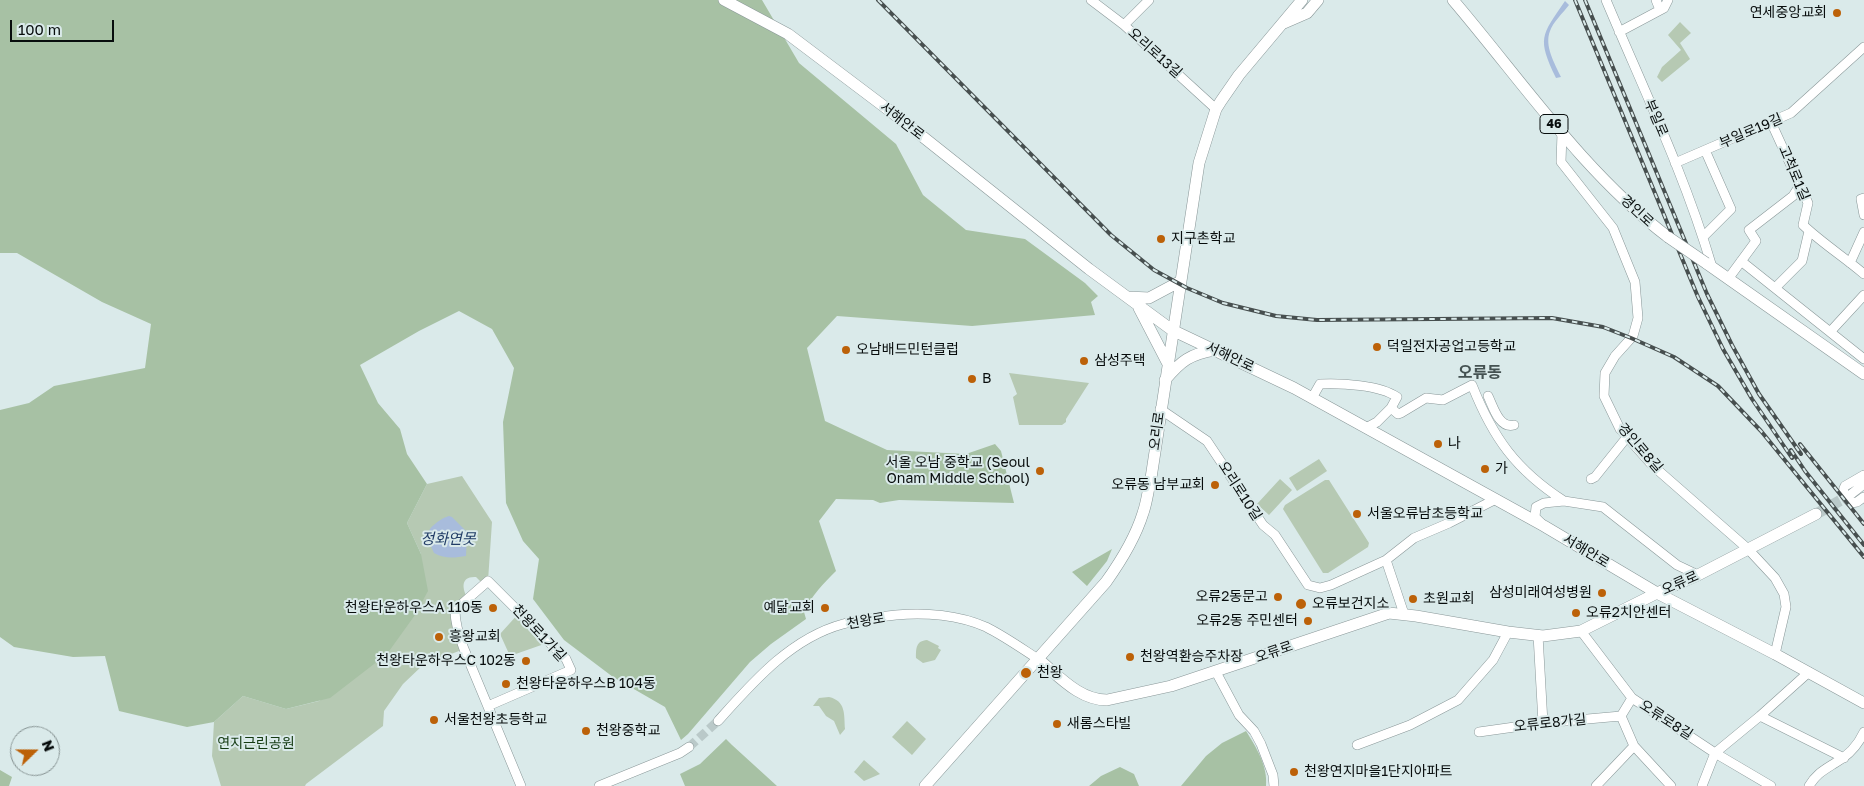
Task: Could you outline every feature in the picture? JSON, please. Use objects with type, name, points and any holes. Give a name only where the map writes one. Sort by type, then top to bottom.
[{"type":"main road","name":"서해안로","points":[[724,0],[788,34],[898,117],[1089,269],[1172,330],[1312,398],[1544,526],[1657,593],[1809,672],[1864,704]]},
{"type":"main road","name":"오리로","points":[[1280,24],[1290,0]]},
{"type":"main road","name":"오리로","points":[[925,786],[1106,582],[1133,540],[1144,512],[1151,478],[1198,163],[1216,109],[1239,75],[1302,0]]},
{"type":"main road","name":"오리로","points":[[1280,24],[1307,13],[1318,0]]},
{"type":"main road","name":"경인로","points":[[1453,0],[1562,133],[1640,216],[1864,374]]},
{"type":"main road","points":[[1127,297],[1150,298],[1180,282]]},
{"type":"main road","points":[[1138,305],[1167,362]]},
{"type":"main road","points":[[1165,380],[1183,361],[1202,352],[1215,350]]},
{"type":"main road","name":"오류로","points":[[1038,659],[1081,695],[1100,700],[1117,699],[1143,693],[1216,672],[1389,612],[1508,632],[1538,635],[1581,632],[1657,593],[1698,576],[1816,514]]},
{"type":"street","name":"오리로13길","points":[[1091,0],[1124,25],[1216,109]]},
{"type":"street","points":[[1124,25],[1149,0]]},
{"type":"street","name":"부일로","points":[[1606,0],[1675,163],[1703,237],[1709,265]]},
{"type":"street","points":[[1656,0],[1660,10]]},
{"type":"street","points":[[1619,32],[1664,8],[1668,0]]},
{"type":"street","name":"부일로19길","points":[[1675,163],[1791,114],[1864,47]]},
{"type":"street","name":"고척로1길","points":[[1771,122],[1808,203],[1802,224],[1809,230]]},
{"type":"street","name":"경인로8길","points":[[1562,133],[1562,162],[1612,228],[1635,282],[1638,318],[1636,327],[1633,336],[1615,356],[1605,373],[1604,396],[1620,429],[1652,465],[1748,550]]},
{"type":"street","points":[[1703,237],[1731,209],[1706,150]]},
{"type":"street","points":[[1728,279],[1756,241],[1749,230],[1793,196],[1800,185]]},
{"type":"street","points":[[1864,198],[1861,199],[1864,215]]},
{"type":"street","points":[[1809,230],[1818,240],[1864,274]]},
{"type":"street","points":[[1775,288],[1802,261],[1809,230]]},
{"type":"street","points":[[1850,263],[1864,232]]},
{"type":"street","points":[[1741,261],[1864,359]]},
{"type":"street","points":[[1830,332],[1864,295]]},
{"type":"street","points":[[1312,398],[1320,384],[1336,383],[1389,392],[1397,397],[1391,408],[1377,422],[1366,428]]},
{"type":"street","points":[[1391,408],[1398,414],[1426,398],[1443,400],[1472,385],[1485,417],[1505,449],[1530,475],[1564,501]]},
{"type":"street","points":[[1488,396],[1503,423],[1510,426],[1514,425]]},
{"type":"street","name":"오리로10길","points":[[1160,409],[1207,441],[1263,525],[1275,534],[1308,586],[1320,588],[1331,585],[1386,560]]},
{"type":"street","points":[[1591,479],[1595,477],[1615,454],[1627,437]]},
{"type":"street","points":[[1864,475],[1843,489],[1851,503],[1857,502],[1864,497]]},
{"type":"street","points":[[1850,495],[1864,484]]},
{"type":"street","points":[[1404,614],[1386,560],[1414,538],[1496,499]]},
{"type":"street","points":[[1544,526],[1534,517],[1536,507],[1544,503],[1564,501],[1603,507],[1677,565],[1698,576]]},
{"type":"street","points":[[1748,550],[1775,578],[1784,594],[1786,607],[1775,654]]},
{"type":"street","name":"천왕로1가길","points":[[488,581],[566,659],[571,670],[488,706],[455,623],[455,610],[488,581]]},
{"type":"street","name":"천왕로","points":[[718,721],[764,672],[782,656],[802,643],[842,624],[904,614],[926,614],[970,622],[985,627],[1038,659]]},
{"type":"street","points":[[1357,745],[1410,725],[1458,700],[1493,660],[1508,632]]},
{"type":"street","name":"오류로8길","points":[[1581,632],[1632,698],[1715,753],[1770,786]]},
{"type":"street","points":[[1538,635],[1543,723]]},
{"type":"street","points":[[1216,672],[1239,715],[1254,731],[1261,744],[1273,775],[1274,786]]},
{"type":"street","points":[[1702,786],[1715,753],[1809,672]]},
{"type":"street","points":[[1632,698],[1622,716],[1634,746],[1671,786]]},
{"type":"street","points":[[488,706],[521,786]]},
{"type":"street","name":"오류로8가길","points":[[1479,732],[1543,723],[1622,716]]},
{"type":"street","points":[[1760,716],[1844,758]]},
{"type":"street","points":[[1809,786],[1820,771],[1844,758],[1861,739],[1864,732]]},
{"type":"street","points":[[1596,786],[1634,746]]},
{"type":"street","points":[[599,786],[680,753],[689,747]]},
{"type":"green space","points":[[0,0],[762,0],[799,63],[896,144],[923,195],[966,230],[1025,239],[1085,283],[1098,296],[1091,302],[1095,315],[972,326],[837,316],[807,348],[825,421],[887,450],[966,454],[995,444],[1001,451],[1014,503],[899,500],[880,503],[873,500],[836,499],[819,521],[836,571],[810,601],[804,612],[806,619],[750,662],[681,740],[665,707],[613,677],[564,640],[533,599],[539,559],[523,541],[506,503],[503,422],[514,368],[492,329],[459,311],[419,331],[360,365],[378,403],[400,429],[407,454],[427,484],[407,523],[421,554],[428,591],[415,615],[387,654],[330,698],[286,709],[243,696],[214,722],[187,727],[119,711],[105,656],[73,657],[14,647],[0,637],[0,410],[29,403],[54,386],[145,368],[151,324],[102,302],[17,253],[0,253]]},
{"type":"green space","points":[[1680,22],[1691,33],[1680,43],[1690,59],[1662,82],[1657,77],[1662,67],[1681,50],[1668,35]]},
{"type":"green space","points":[[1009,373],[1089,383],[1066,419],[1066,422],[1062,425],[1019,425],[1013,397],[1017,394]]},
{"type":"green space","points":[[1319,459],[1327,471],[1297,491],[1289,478]]},
{"type":"green space","name":"연지근린공원","points":[[462,476],[492,522],[488,581],[484,585],[476,577],[467,579],[464,584],[464,591],[468,599],[455,610],[464,649],[423,665],[403,684],[384,711],[383,726],[305,786],[221,786],[212,756],[214,722],[243,696],[286,709],[319,701],[387,654],[421,554],[407,523],[427,484]]},
{"type":"green space","points":[[1280,479],[1292,490],[1269,515],[1257,504]]},
{"type":"green space","points":[[1325,480],[1329,480],[1369,543],[1368,547],[1328,573],[1323,573],[1283,509],[1285,505]]},
{"type":"green space","points":[[1112,549],[1107,561],[1087,586],[1072,572]]},
{"type":"green space","points":[[519,613],[547,643],[510,656],[500,634]]},
{"type":"green space","points":[[927,640],[939,646],[938,648],[941,650],[935,660],[923,663],[916,658],[917,648],[919,643]]},
{"type":"green space","points":[[829,697],[839,702],[843,709],[845,729],[840,735],[834,721],[826,716],[819,706],[813,706],[819,698]]},
{"type":"green space","points":[[907,721],[926,739],[912,755],[892,737]]},
{"type":"green space","points":[[1246,731],[1263,764],[1266,786],[1181,786],[1206,756],[1222,743]]},
{"type":"green space","points":[[726,739],[777,786],[685,786],[680,774],[700,764]]},
{"type":"green space","points":[[864,760],[880,774],[864,781],[854,772]]},
{"type":"green space","points":[[1120,767],[1134,774],[1139,786],[1089,786],[1101,776]]},
{"type":"green space","points":[[0,770],[12,777],[9,786],[0,786]]},
{"type":"water","points":[[1565,1],[1569,5],[1553,24],[1548,43],[1561,77],[1556,78],[1546,54],[1544,38],[1551,22]]},
{"type":"water","name":"정화연못","points":[[449,516],[467,532],[466,556],[454,558],[442,556],[434,553],[430,545],[428,534],[431,527]]},
{"type":"tunnel","points":[[1816,514],[1850,495]]},
{"type":"tunnel","points":[[689,747],[718,721]]},
{"type":"railway","points":[[878,0],[1111,235],[1154,270],[1187,288],[1223,303],[1276,316],[1317,320],[1552,318],[1603,327],[1631,338],[1674,357],[1718,386],[1761,431],[1864,557]]},
{"type":"railway","points":[[1575,0],[1698,297],[1723,349],[1752,399],[1792,458]]},
{"type":"railway","points":[[1585,0],[1707,294],[1759,394],[1801,454]]},
{"type":"railway","points":[[1800,444],[1864,524]]},
{"type":"railway","points":[[1791,450],[1805,471],[1864,545]]},
{"type":"place","name":"연세중앙교회","points":[[1837,13]]},
{"type":"place","name":"지구촌학교","points":[[1161,239]]},
{"type":"place","name":"덕일전자공업고등학교","points":[[1377,347]]},
{"type":"place","name":"오남배드민턴클럽","points":[[846,350]]},
{"type":"place","name":"삼성주택","points":[[1084,361]]},
{"type":"place","name":"B","points":[[972,379]]},
{"type":"place","name":"나","points":[[1438,444]]},
{"type":"place","name":"가","points":[[1485,469]]},
{"type":"place","name":"서울 오남 중학교 (Seoul Onam Middle School)","points":[[1040,471]]},
{"type":"place","name":"오류동 남부교회","points":[[1215,485]]},
{"type":"place","name":"서울오류남초등학교","points":[[1357,514]]},
{"type":"place","name":"삼성미래여성병원","points":[[1602,593]]},
{"type":"place","name":"오류2동문고","points":[[1278,597]]},
{"type":"place","name":"초원교회","points":[[1413,599]]},
{"type":"place","name":"오류보건지소","points":[[1301,604]]},
{"type":"place","name":"천왕타운하우스A 110동","points":[[493,608]]},
{"type":"place","name":"예닮교회","points":[[825,608]]},
{"type":"place","name":"오류2치안센터","points":[[1576,613]]},
{"type":"place","name":"오류2동 주민센터","points":[[1308,621]]},
{"type":"place","name":"흥왕교회","points":[[439,637]]},
{"type":"place","name":"천왕역환승주차장","points":[[1130,657]]},
{"type":"place","name":"천왕타운하우스C 102동","points":[[526,661]]},
{"type":"place","name":"천왕","points":[[1026,673]]},
{"type":"place","name":"천왕타운하우스B 104동","points":[[506,684]]},
{"type":"place","name":"서울천왕초등학교","points":[[434,720]]},
{"type":"place","name":"새롬스타빌","points":[[1057,724]]},
{"type":"place","name":"천왕중학교","points":[[586,731]]},
{"type":"place","name":"천왕연지마을1단지아파트","points":[[1294,772]]},
{"type":"district","name":"오류동","points":[[1480,373]]}]
